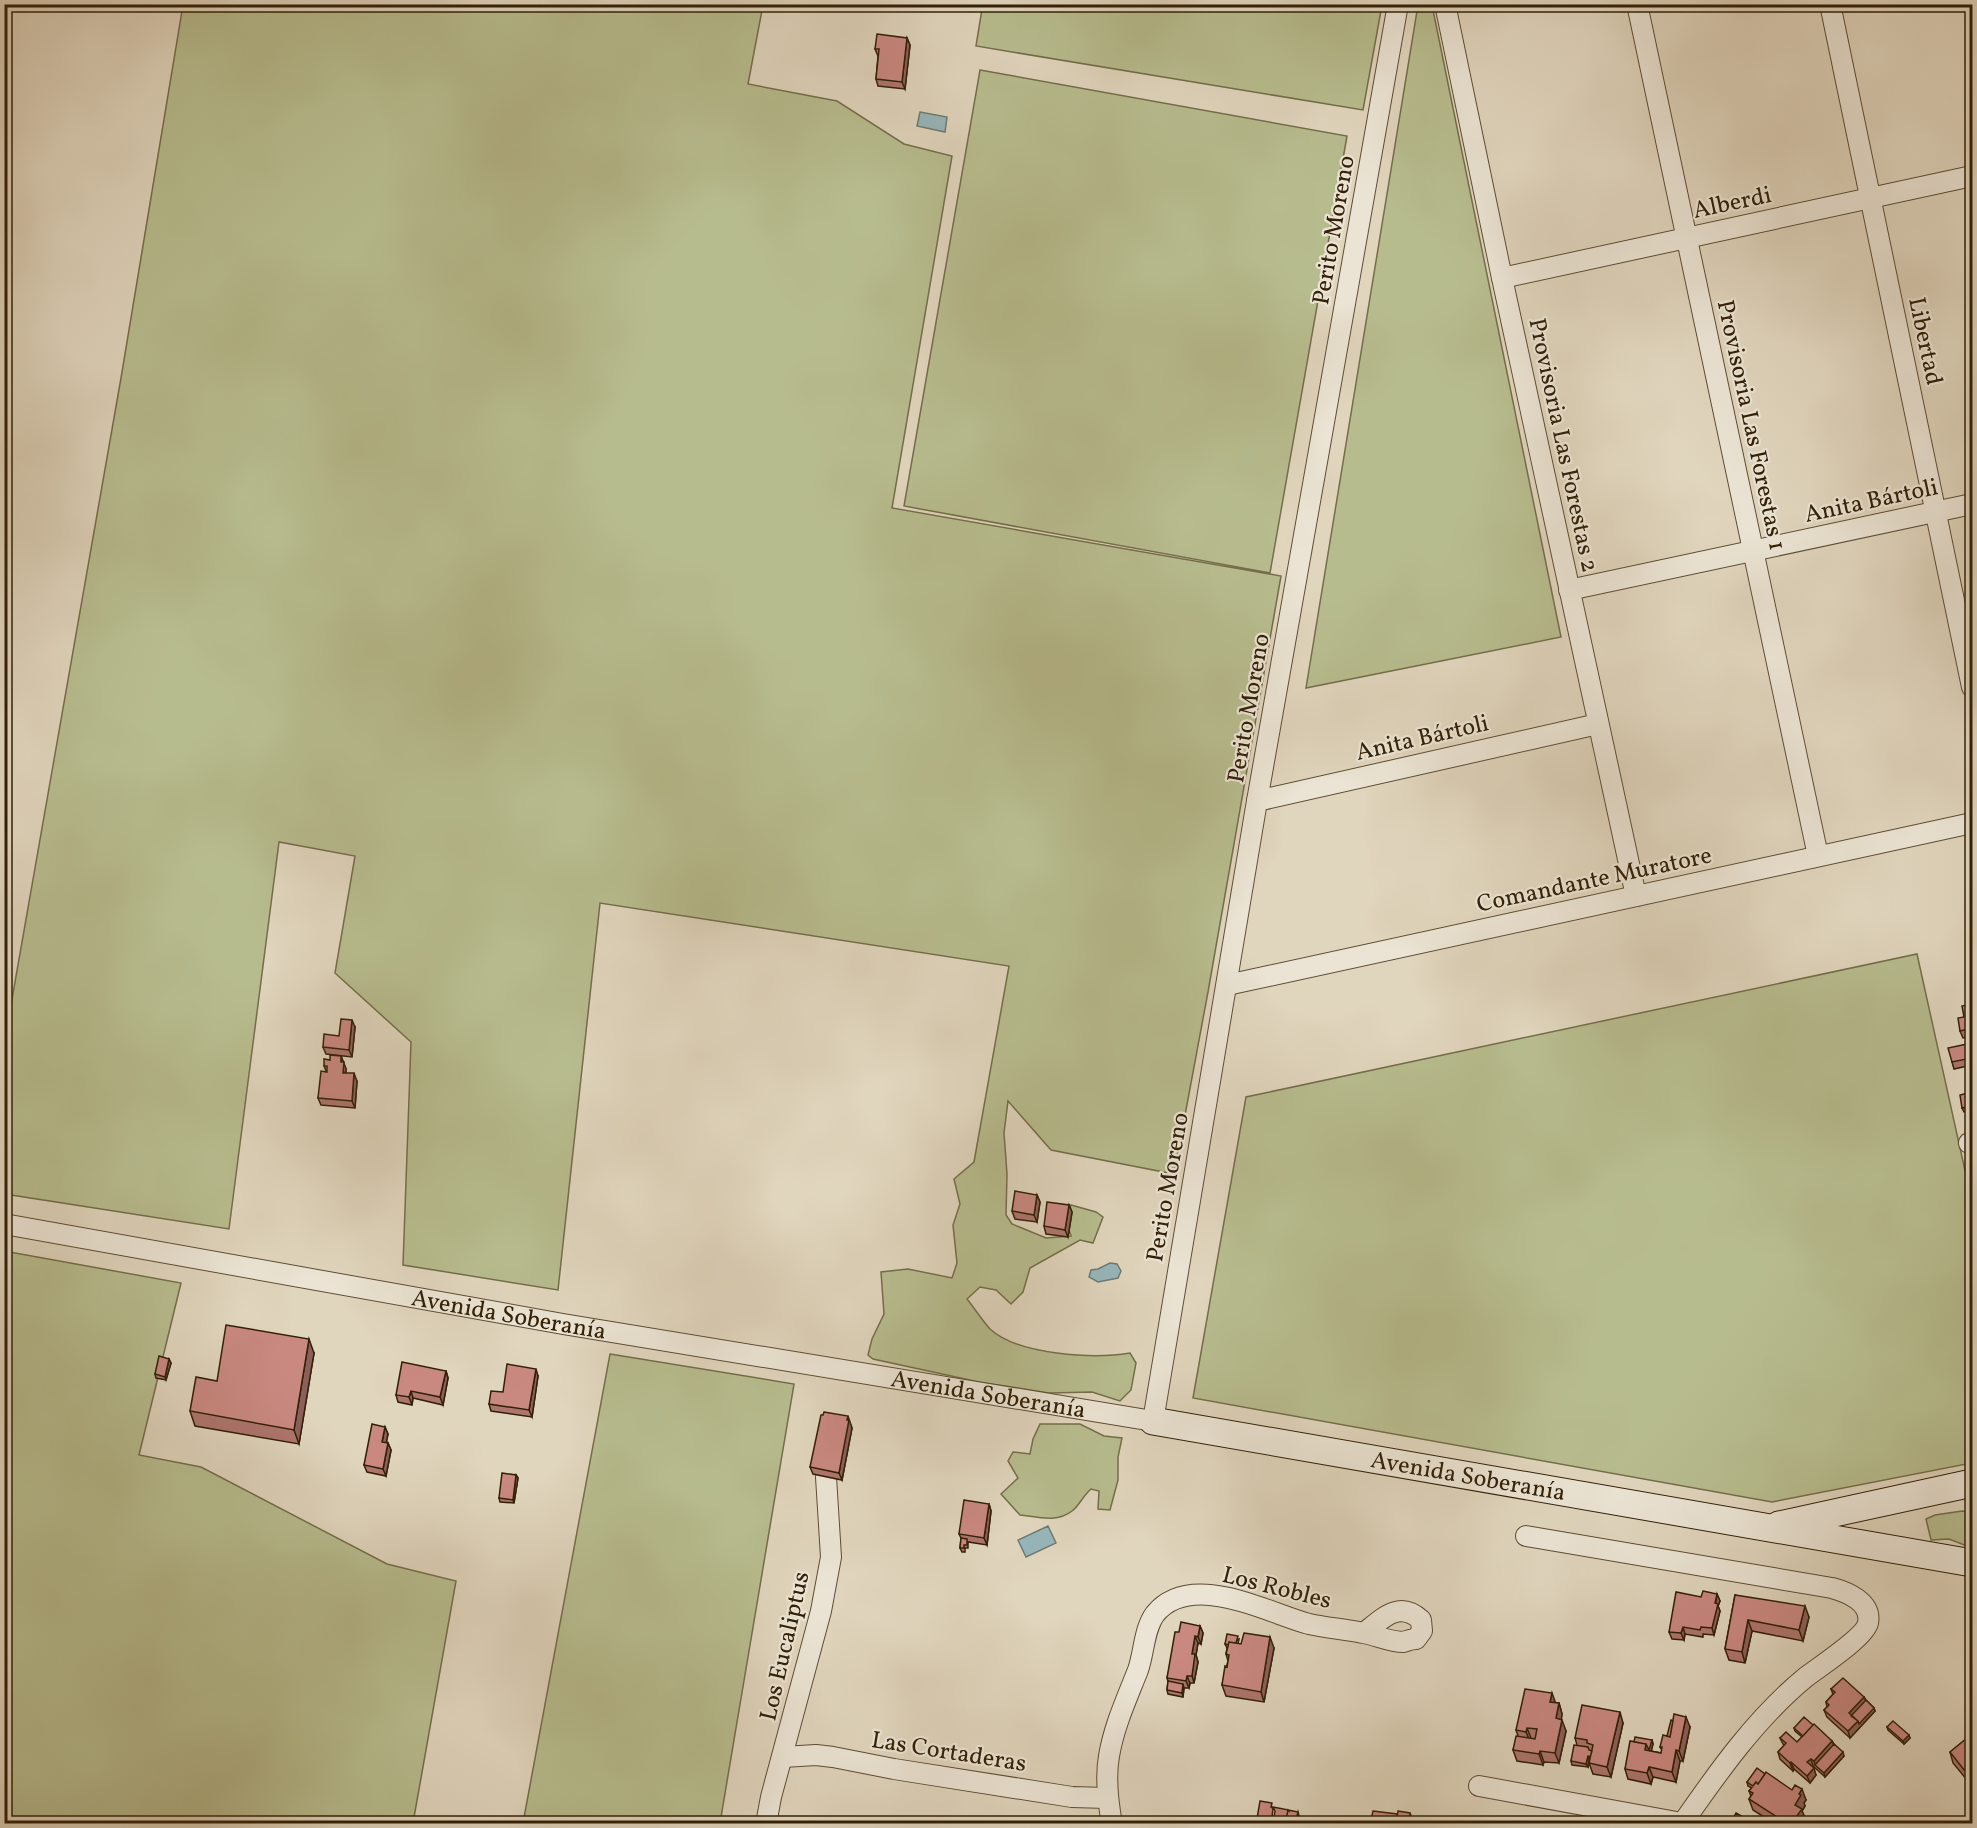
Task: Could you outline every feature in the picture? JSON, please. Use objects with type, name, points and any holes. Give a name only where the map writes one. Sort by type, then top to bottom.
[{"type":"street","name":"Perito Moreno","points":[[1153,1422],[1257,801],[1398,4]]},
{"type":"street","name":"Provisoria Las Forestas 2","points":[[1444,4],[1636,896]]},
{"type":"street","name":"Provisoria Las Forestas 1","points":[[1636,4],[1818,856]]},
{"type":"street","name":"Libertad","points":[[1830,4],[1972,687]]},
{"type":"street","name":"Alberdi","points":[[1502,278],[1972,176]]},
{"type":"street","name":"Anita Bártoli","points":[[1569,590],[1972,504]]},
{"type":"street","name":"Anita Bártoli","points":[[1257,801],[1598,724]]},
{"type":"street","name":"Comandante Muratore","points":[[1227,985],[1972,823]]},
{"type":"street","name":"Avenida Soberanía","points":[[4,1224],[563,1324],[1153,1422],[1972,1563]]},
{"type":"street","name":"Los Eucaliptus","points":[[766,1824],[771,1797],[821,1611],[831,1557],[826,1477]]},
{"type":"street","points":[[1766,1528],[1972,1483]]},
{"type":"street","points":[[1479,1786],[1682,1823],[1728,1760],[1766,1717],[1804,1679],[1860,1635],[1868,1623],[1866,1609],[1848,1592],[1526,1536]]},
{"type":"street","name":"Los Robles","points":[[1107,1798],[1109,1756],[1120,1717],[1139,1666],[1150,1621],[1157,1612],[1172,1601],[1191,1595],[1217,1596],[1244,1602],[1309,1624],[1364,1633]]},
{"type":"street","name":"Las Cortaderas","points":[[783,1757],[816,1755],[833,1757],[1072,1797],[1107,1798]]},
{"type":"street","points":[[1107,1798],[1112,1824]]},
{"type":"green space","points":[[183,5],[763,5],[748,84],[837,101],[904,144],[952,156],[892,508],[1281,576],[1174,1174],[1051,1150],[1008,1101],[1004,1133],[1007,1174],[1006,1215],[1012,1224],[1046,1238],[1071,1236],[1066,1221],[1071,1205],[1096,1212],[1103,1217],[1093,1243],[1080,1240],[1030,1268],[1023,1292],[1011,1304],[996,1290],[980,1287],[967,1299],[990,1329],[1019,1345],[1037,1350],[1077,1355],[1130,1353],[1136,1363],[1131,1390],[1120,1401],[1092,1392],[1049,1393],[979,1382],[873,1359],[868,1355],[872,1339],[884,1314],[881,1272],[908,1269],[952,1278],[957,1263],[953,1225],[960,1204],[954,1179],[974,1162],[1009,966],[600,903],[558,1290],[403,1265],[411,1042],[335,973],[355,856],[279,842],[229,1229],[5,1194],[5,1039],[121,378]]},
{"type":"green space","points":[[976,5],[1382,5],[1363,110],[976,46],[982,9]]},
{"type":"green space","points":[[1418,5],[1432,5],[1561,637],[1306,688]]},
{"type":"green space","points":[[980,70],[1347,136],[1270,573],[904,506]]},
{"type":"green space","points":[[1917,954],[1972,1202],[1972,1463],[1772,1502],[1193,1398],[1246,1097]]},
{"type":"green space","points":[[4,1251],[181,1283],[139,1455],[201,1467],[387,1564],[456,1581],[413,1823],[5,1823]]},
{"type":"green space","points":[[610,1354],[794,1384],[720,1823],[523,1823]]},
{"type":"green space","points":[[1040,1424],[1080,1424],[1104,1436],[1122,1438],[1118,1457],[1118,1480],[1110,1510],[1098,1509],[1099,1491],[1091,1489],[1066,1515],[1047,1518],[1020,1515],[1001,1494],[1018,1478],[1008,1461],[1013,1452],[1030,1454],[1033,1439]]},
{"type":"green space","points":[[1962,1511],[1972,1512],[1972,1548],[1949,1539],[1931,1540],[1926,1519],[1935,1515]]},
{"type":"water","points":[[920,112],[947,117],[945,132],[917,126]]},
{"type":"water","points":[[1110,1263],[1117,1264],[1121,1271],[1118,1278],[1098,1282],[1089,1277],[1091,1270]]},
{"type":"water","points":[[1048,1526],[1056,1543],[1026,1557],[1018,1540]]},
{"type":"building","points":[[877,34],[907,38],[902,82],[876,79],[879,49],[875,49]]},
{"type":"building","points":[[1972,946],[1972,959],[1970,959],[1968,947]]},
{"type":"building","points":[[1972,1004],[1972,1028],[1960,1031],[1958,1018],[1964,1017],[1962,1006]]},
{"type":"building","points":[[341,1019],[352,1020],[349,1050],[323,1047],[324,1034],[339,1036]]},
{"type":"building","points":[[1972,1043],[1972,1058],[1952,1062],[1948,1048]]},
{"type":"building","points":[[330,1055],[341,1056],[341,1062],[344,1062],[343,1073],[354,1073],[352,1101],[318,1098],[321,1071],[327,1072],[324,1059],[330,1060]]},
{"type":"building","points":[[1972,1092],[1972,1106],[1962,1108],[1960,1095]]},
{"type":"building","points":[[1015,1191],[1037,1195],[1034,1215],[1012,1211]]},
{"type":"building","points":[[1047,1202],[1069,1205],[1065,1230],[1044,1226]]},
{"type":"building","points":[[226,1325],[309,1339],[294,1430],[190,1411],[196,1377],[217,1381]]},
{"type":"building","points":[[159,1356],[169,1359],[165,1377],[155,1374]]},
{"type":"building","points":[[402,1362],[446,1371],[440,1397],[411,1391],[409,1397],[396,1395]]},
{"type":"building","points":[[507,1364],[536,1369],[529,1410],[489,1404],[491,1391],[503,1392]]},
{"type":"building","points":[[824,1412],[848,1416],[847,1420],[849,1420],[839,1473],[810,1467],[821,1415]]},
{"type":"building","points":[[372,1424],[385,1427],[382,1442],[388,1443],[383,1469],[364,1465]]},
{"type":"building","points":[[502,1473],[516,1475],[513,1500],[499,1498]]},
{"type":"building","points":[[964,1500],[989,1504],[984,1538],[959,1534]]},
{"type":"building","points":[[961,1538],[967,1539],[967,1545],[964,1545],[964,1548],[960,1548]]},
{"type":"building","points":[[1703,1591],[1717,1594],[1715,1603],[1718,1604],[1712,1628],[1701,1627],[1700,1630],[1683,1627],[1681,1633],[1669,1632],[1676,1592],[1701,1597]]},
{"type":"building","points":[[1735,1595],[1805,1606],[1799,1630],[1748,1620],[1742,1652],[1725,1649]]},
{"type":"building","points":[[1181,1622],[1200,1626],[1198,1637],[1195,1636],[1192,1654],[1195,1654],[1192,1676],[1187,1676],[1186,1681],[1167,1678],[1175,1632],[1179,1632]]},
{"type":"building","points":[[1244,1633],[1270,1637],[1261,1692],[1222,1685],[1229,1655],[1226,1654],[1229,1642],[1241,1644]]},
{"type":"building","points":[[1227,1634],[1238,1636],[1236,1643],[1225,1644]]},
{"type":"building","points":[[1843,1678],[1864,1697],[1849,1713],[1858,1721],[1848,1731],[1824,1710],[1829,1705],[1826,1702],[1835,1692],[1831,1689]]},
{"type":"building","points":[[1168,1681],[1183,1684],[1182,1693],[1167,1690]]},
{"type":"building","points":[[1525,1689],[1552,1693],[1550,1702],[1559,1703],[1556,1718],[1562,1720],[1555,1753],[1540,1751],[1539,1754],[1513,1750],[1516,1736],[1535,1739],[1537,1729],[1527,1728],[1526,1732],[1516,1730]]},
{"type":"building","points":[[1866,1700],[1874,1708],[1859,1724],[1851,1716]]},
{"type":"building","points":[[1582,1705],[1620,1712],[1607,1767],[1589,1763],[1593,1745],[1587,1743],[1587,1740],[1575,1738]]},
{"type":"building","points":[[1674,1714],[1686,1717],[1672,1772],[1649,1767],[1647,1773],[1625,1769],[1630,1741],[1646,1744],[1645,1750],[1661,1753],[1663,1735],[1670,1737]]},
{"type":"building","points":[[1804,1717],[1813,1725],[1803,1736],[1794,1728]]},
{"type":"building","points":[[1671,1720],[1673,1721],[1670,1737],[1667,1736]]},
{"type":"building","points":[[1893,1721],[1909,1735],[1903,1741],[1887,1727]]},
{"type":"building","points":[[1814,1724],[1832,1741],[1814,1761],[1811,1759],[1807,1762],[1814,1768],[1807,1776],[1778,1752],[1786,1743],[1780,1738],[1786,1732],[1797,1742]]},
{"type":"building","points":[[1972,1734],[1972,1780],[1950,1752]]},
{"type":"building","points":[[1635,1737],[1652,1740],[1649,1750],[1646,1744],[1634,1742]]},
{"type":"building","points":[[1834,1744],[1843,1752],[1824,1773],[1815,1765]]},
{"type":"building","points":[[1574,1745],[1588,1747],[1592,1751],[1586,1764],[1571,1761]]},
{"type":"building","points":[[1757,1768],[1765,1774],[1758,1784],[1756,1782],[1753,1786],[1747,1782]]},
{"type":"building","points":[[1766,1772],[1792,1790],[1795,1785],[1802,1789],[1795,1805],[1802,1809],[1793,1821],[1797,1824],[1788,1824],[1749,1799],[1753,1793],[1749,1791],[1756,1782],[1758,1784]]},
{"type":"building","points":[[1260,1801],[1272,1803],[1272,1817],[1286,1820],[1288,1810],[1298,1812],[1295,1824],[1256,1824]]},
{"type":"building","points":[[1273,1807],[1289,1810],[1286,1820],[1274,1817]]},
{"type":"building","points":[[1373,1811],[1397,1814],[1396,1824],[1371,1820]]},
{"type":"building","points":[[1398,1811],[1410,1813],[1409,1824],[1396,1824]]},
{"type":"building","points":[[1736,1813],[1755,1824],[1730,1824]]},
{"type":"building","points":[[1804,1816],[1809,1819],[1806,1824],[1800,1824]]},
{"type":"building","points":[[1369,1820],[1393,1824],[1369,1824]]}]
